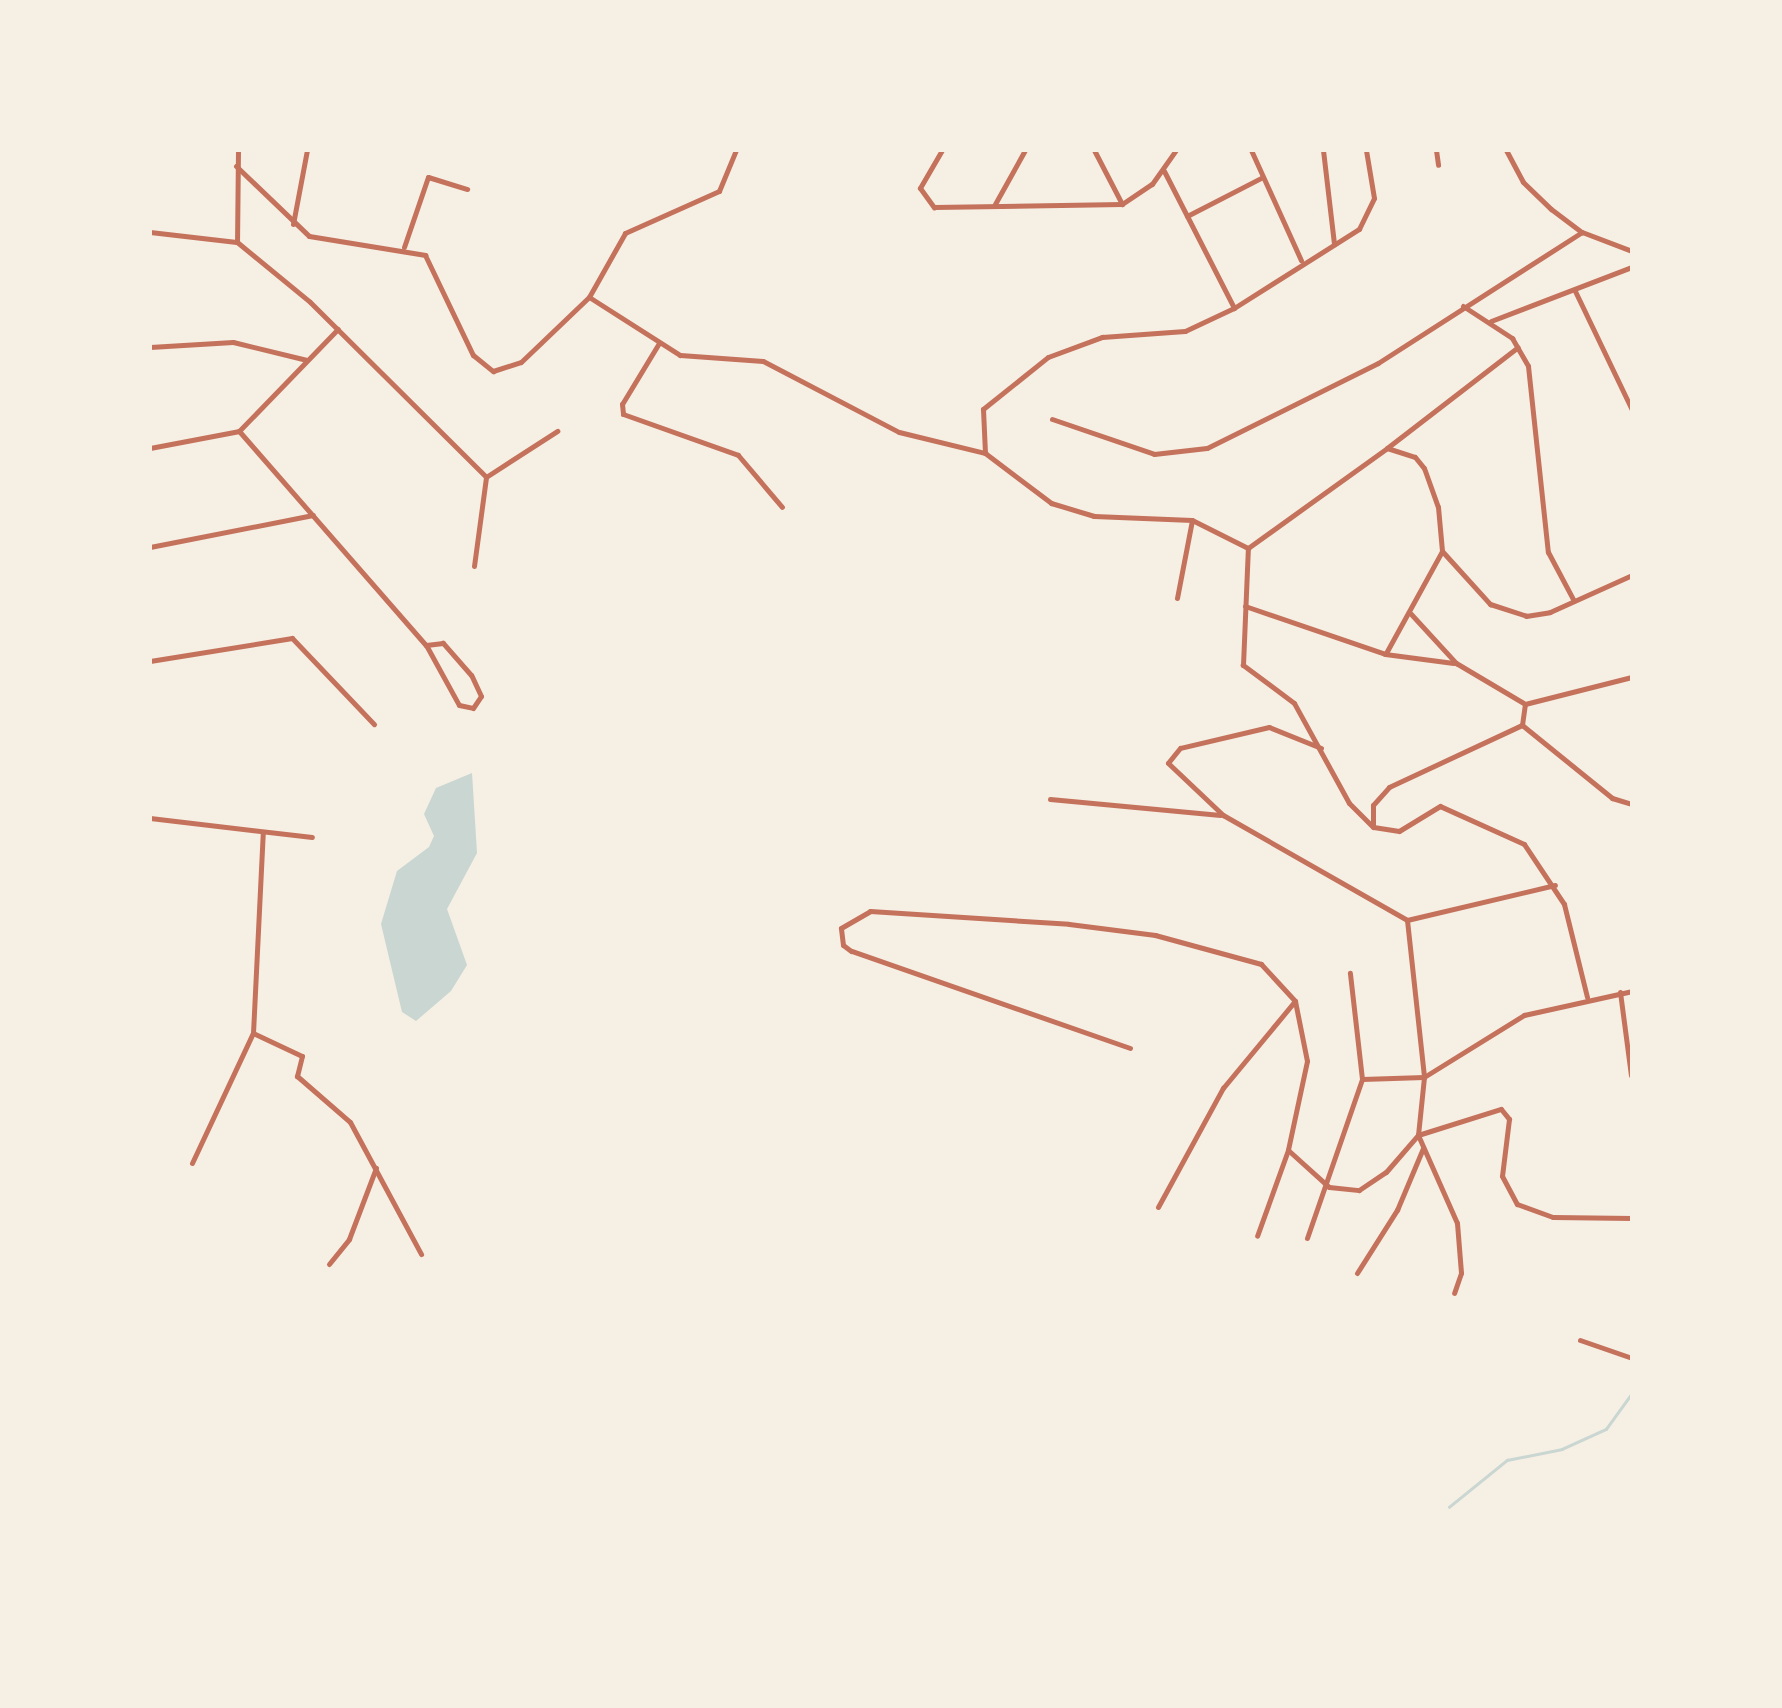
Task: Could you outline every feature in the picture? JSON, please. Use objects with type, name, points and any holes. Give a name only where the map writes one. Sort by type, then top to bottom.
[{"type":"street","points":[[236,242],[238,150]]},
{"type":"street","points":[[293,224],[307,150]]},
{"type":"street","points":[[236,166],[293,224],[328,243],[404,247],[433,266],[481,365],[506,371],[521,362],[589,297],[624,232],[719,190],[736,150]]},
{"type":"street","points":[[942,150],[920,188],[927,204],[1122,204],[1164,170],[1175,151]]},
{"type":"street","points":[[995,204],[1025,150]]},
{"type":"street","points":[[1094,150],[1122,204]]},
{"type":"street","points":[[1251,150],[1300,260]]},
{"type":"street","points":[[1323,150],[1334,244]]},
{"type":"street","points":[[984,453],[983,409],[1048,357],[1102,337],[1185,331],[1234,308],[1300,260],[1334,244],[1371,215],[1366,150]]},
{"type":"street","points":[[1436,150],[1438,164]]},
{"type":"street","points":[[1506,150],[1523,182],[1582,232],[1631,249]]},
{"type":"street","points":[[1164,170],[1234,308]]},
{"type":"street","points":[[404,247],[428,177],[468,189]]},
{"type":"street","points":[[1187,216],[1263,177]]},
{"type":"street","points":[[150,232],[236,242],[338,329],[486,477]]},
{"type":"street","points":[[1052,419],[1154,454],[1207,448],[1361,373],[1582,232]]},
{"type":"street","points":[[1491,321],[1632,267]]},
{"type":"street","points":[[1575,290],[1632,410]]},
{"type":"street","points":[[589,297],[660,343],[707,360],[764,361],[899,432],[984,453],[1051,503],[1094,516],[1192,520],[1248,548]]},
{"type":"street","points":[[1463,306],[1491,321],[1518,347],[1535,399],[1551,566],[1574,602]]},
{"type":"street","points":[[150,448],[238,431],[338,329]]},
{"type":"street","points":[[150,347],[233,342],[307,360]]},
{"type":"street","points":[[660,343],[622,404],[623,414],[738,455],[782,507]]},
{"type":"street","points":[[1248,548],[1518,347]]},
{"type":"street","points":[[238,431],[426,646],[459,705],[473,708],[481,696],[472,675],[443,643],[426,646]]},
{"type":"street","points":[[474,566],[486,477],[557,431]]},
{"type":"street","points":[[1385,654],[1412,614],[1442,551],[1438,506],[1424,468],[1415,456],[1387,448]]},
{"type":"street","points":[[150,546],[313,516]]},
{"type":"street","points":[[1177,598],[1192,520]]},
{"type":"street","points":[[1248,548],[1243,666],[1294,703],[1349,803],[1372,827],[1400,831],[1428,810],[1453,809],[1524,844],[1555,884],[1587,997]]},
{"type":"street","points":[[1442,551],[1474,590],[1508,613],[1550,612],[1632,575]]},
{"type":"street","points":[[1245,606],[1385,654],[1456,663]]},
{"type":"street","points":[[1412,614],[1456,663],[1524,704],[1632,677]]},
{"type":"street","points":[[150,660],[292,638],[374,724]]},
{"type":"street","points":[[1522,725],[1524,704]]},
{"type":"street","points":[[1372,827],[1373,805],[1389,787],[1522,725]]},
{"type":"street","points":[[1522,725],[1612,798],[1632,804]]},
{"type":"street","points":[[1322,748],[1268,726],[1174,752],[1171,768],[1223,815],[1407,920],[1555,884]]},
{"type":"street","points":[[1050,799],[1223,815]]},
{"type":"street","points":[[150,818],[312,837]]},
{"type":"street","points":[[192,1163],[253,1033],[263,832]]},
{"type":"street","points":[[1130,1048],[850,951],[842,945],[841,928],[870,911],[1154,935],[1261,964],[1295,1000],[1306,1061],[1288,1150],[1257,1236]]},
{"type":"street","points":[[1407,920],[1424,1077],[1418,1135],[1458,1222],[1460,1272],[1454,1292]]},
{"type":"street","points":[[1307,1238],[1329,1187],[1362,1079],[1350,974]]},
{"type":"street","points":[[1362,1079],[1424,1077],[1524,1016],[1587,997],[1632,991]]},
{"type":"street","points":[[1620,992],[1631,1075]]},
{"type":"street","points":[[1158,1207],[1223,1088],[1295,1000]]},
{"type":"street","points":[[253,1033],[302,1056],[296,1076],[350,1122],[422,1254]]},
{"type":"street","points":[[1288,1150],[1329,1187],[1358,1190],[1373,1182],[1418,1135],[1501,1109],[1509,1119],[1502,1176],[1516,1204],[1553,1217],[1632,1218]]},
{"type":"street","points":[[1356,1273],[1396,1210],[1423,1146]]},
{"type":"street","points":[[328,1264],[349,1239],[368,1174],[376,1168]]},
{"type":"street","points":[[1580,1340],[1632,1358]]},
{"type":"shaded area","points":[[472,773],[477,853],[447,909],[467,965],[451,991],[416,1021],[402,1012],[381,924],[397,871],[429,847],[434,836],[424,814],[436,788]]},
{"type":"waterway","points":[[1449,1507],[1507,1460],[1562,1449],[1606,1429],[1632,1393]]}]
